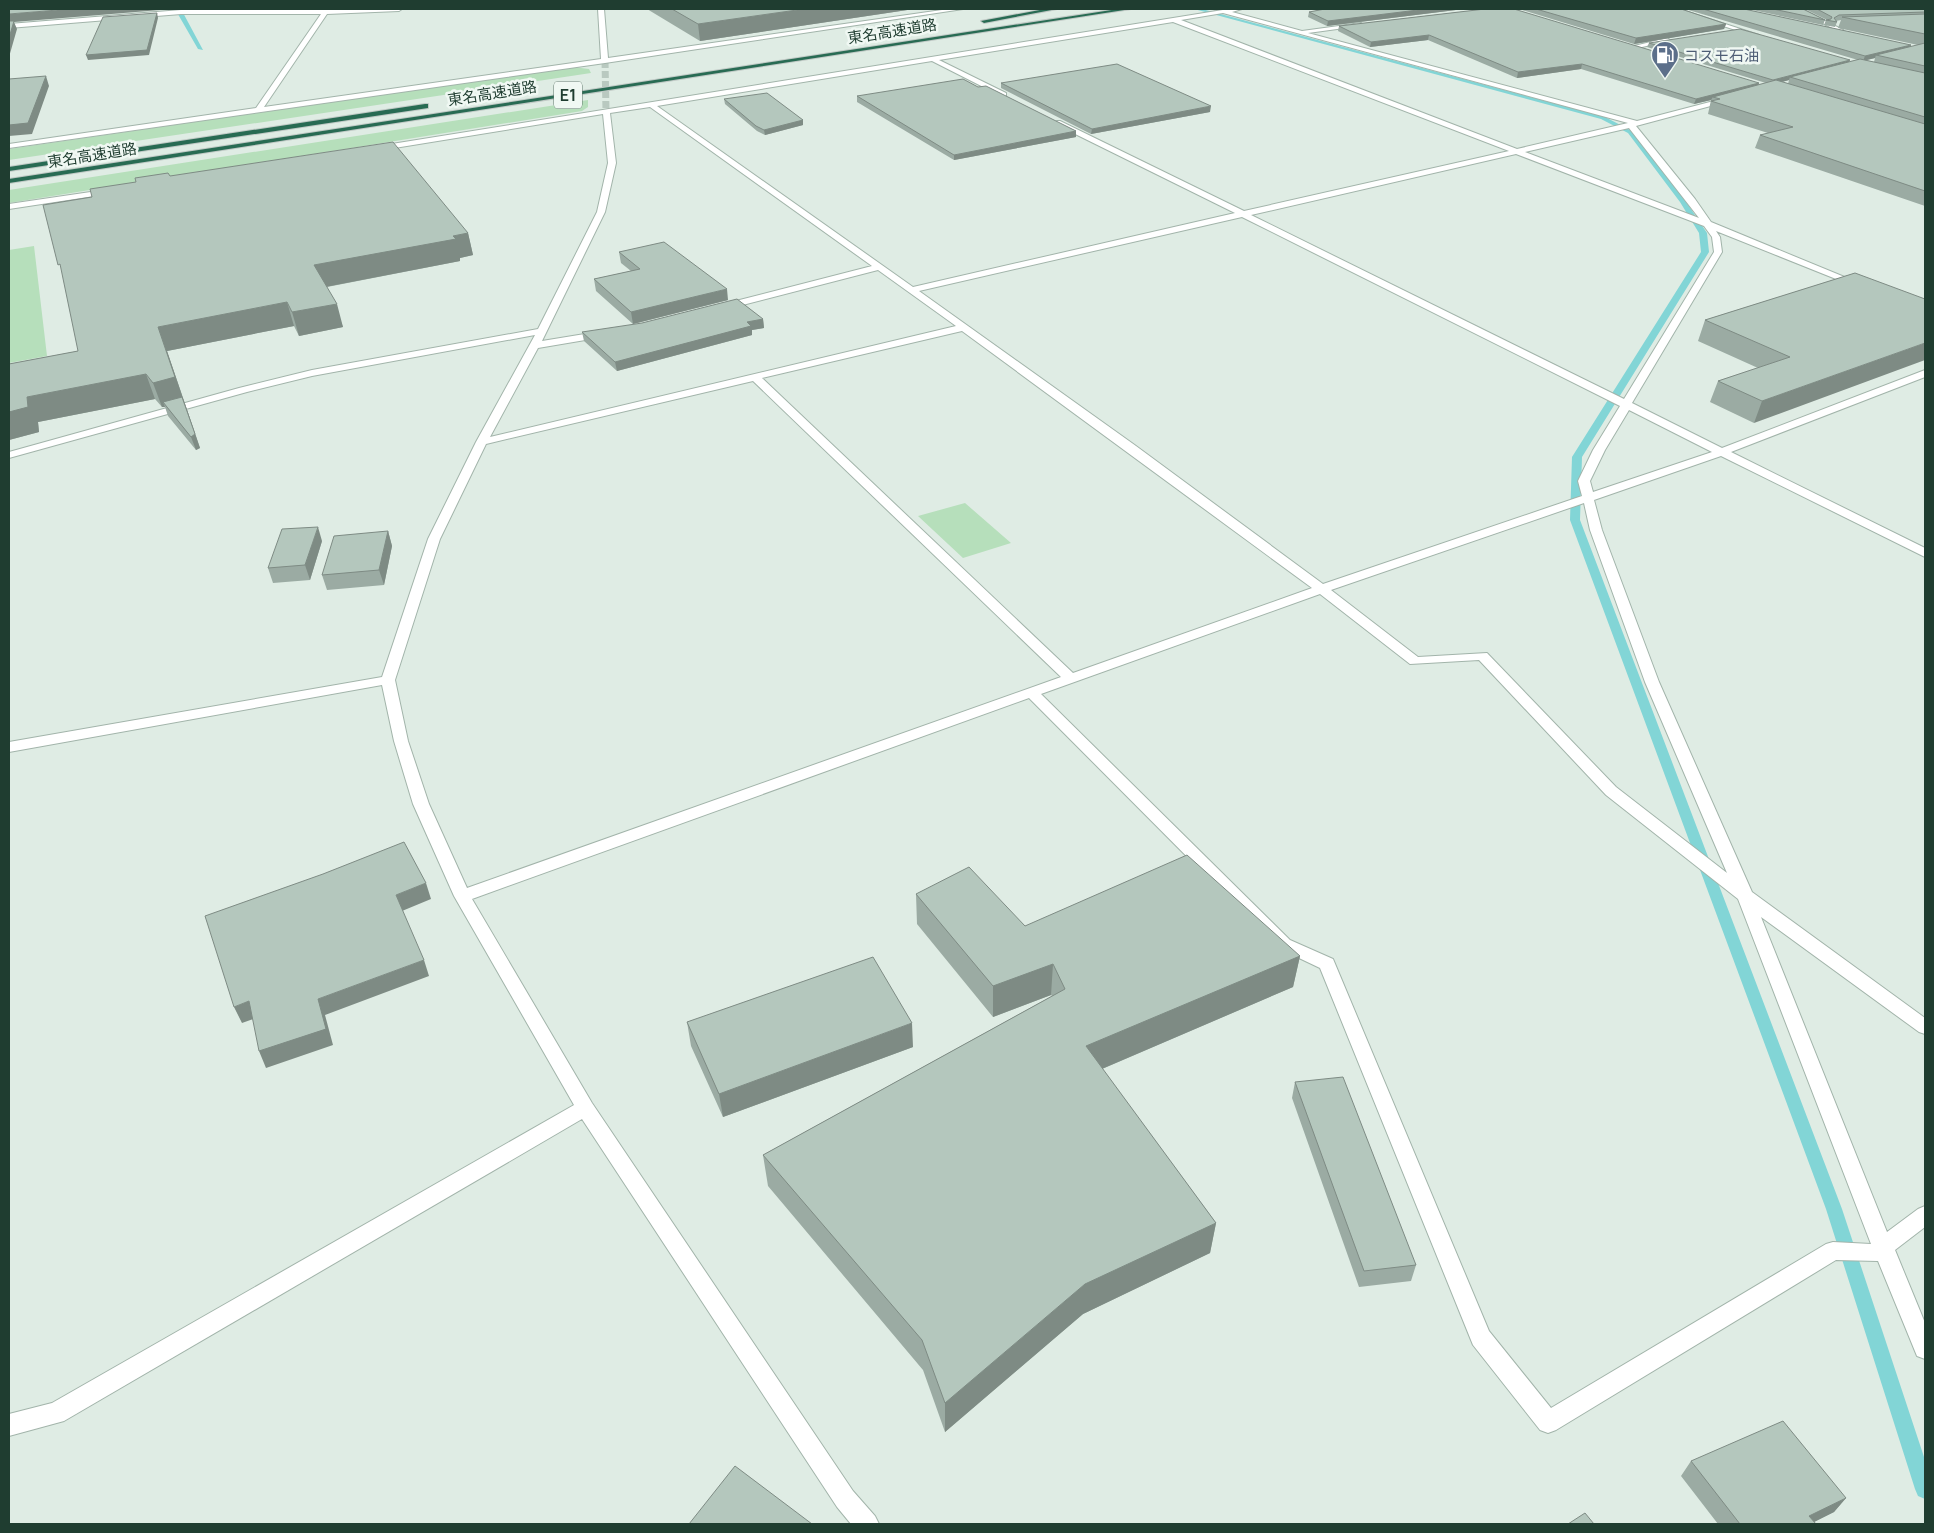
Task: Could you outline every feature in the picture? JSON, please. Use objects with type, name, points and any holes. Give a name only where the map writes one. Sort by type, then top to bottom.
[{"type":"highway","points":[[976,22],[1057,9]]},
{"type":"highway","name":"東名高速道路","points":[[9,181],[1128,9]]},
{"type":"highway","name":"東名高速道路","points":[[9,169],[429,106]]},
{"type":"street","points":[[9,26],[188,10],[399,9]]},
{"type":"street","points":[[601,9],[605,61]]},
{"type":"street","points":[[901,9],[916,15]]},
{"type":"street","points":[[9,146],[960,9]]},
{"type":"street","points":[[364,150],[933,60],[1239,9]]},
{"type":"street","points":[[1674,9],[1761,36]]},
{"type":"street","points":[[1798,9],[1849,32]]},
{"type":"street","points":[[258,110],[325,10]]},
{"type":"street","points":[[1222,12],[1632,125],[1716,237],[1718,252],[1625,404],[1584,481],[1596,530],[1652,682],[1742,893],[1879,1250],[1925,1349]]},
{"type":"street","points":[[40,23],[65,14]]},
{"type":"street","points":[[1173,20],[1707,223],[1754,244],[1871,289]]},
{"type":"street","points":[[1296,32],[1364,24]]},
{"type":"street","points":[[1811,24],[1840,27]]},
{"type":"street","points":[[1724,33],[1742,31]]},
{"type":"street","points":[[1633,47],[1678,38]]},
{"type":"street","points":[[933,60],[1013,100]]},
{"type":"street","points":[[911,290],[1243,216],[1611,130],[1740,95]]},
{"type":"street","points":[[652,104],[965,327],[1322,589],[1415,661],[1482,656],[1611,791],[1742,893],[1925,1027]]},
{"type":"street","points":[[606,111],[612,163],[601,212],[434,539],[388,680],[401,741],[421,804],[462,896],[585,1108],[845,1499],[867,1524]]},
{"type":"street","points":[[1048,118],[1925,553]]},
{"type":"street","points":[[9,207],[119,189]]},
{"type":"street","points":[[709,311],[879,267]]},
{"type":"street","points":[[482,442],[965,327]]},
{"type":"street","points":[[9,455],[243,390],[312,373],[538,338],[613,332]]},
{"type":"street","points":[[462,896],[1322,589],[1722,452],[1925,373]]},
{"type":"street","points":[[756,378],[1070,679]]},
{"type":"street","points":[[9,747],[388,680]]},
{"type":"street","points":[[1032,693],[1284,944],[1327,964],[1481,1338],[1548,1422],[1833,1251],[1879,1250],[1925,1215]]},
{"type":"street","points":[[9,1425],[56,1413],[585,1108]]},
{"type":"green space","points":[[573,67],[589,69],[591,73],[9,160],[9,149]]},
{"type":"green space","points":[[588,100],[588,107],[582,111],[9,203],[9,190]]},
{"type":"green space","points":[[34,246],[47,356],[9,363],[9,250]]},
{"type":"green space","points":[[965,503],[1011,543],[963,558],[918,516]]},
{"type":"building","points":[[9,9],[70,9],[9,14]]},
{"type":"building","points":[[672,9],[804,9],[698,24]]},
{"type":"building","points":[[1325,9],[1426,9],[1328,21],[1309,12]]},
{"type":"building","points":[[1485,9],[1514,9],[1759,83],[1696,99],[1582,64],[1518,72],[1429,35],[1371,42],[1339,26]]},
{"type":"building","points":[[1536,9],[1681,9],[1726,24],[1636,38]]},
{"type":"building","points":[[1703,9],[1744,9],[1911,45],[1865,56]]},
{"type":"building","points":[[1773,9],[1803,9],[1825,20]]},
{"type":"building","points":[[1817,9],[1925,9],[1925,12],[1839,15],[1834,18],[1837,22],[1826,20],[1832,17]]},
{"type":"building","points":[[157,13],[147,50],[86,55],[103,17]]},
{"type":"building","points":[[1925,14],[1925,34],[1842,17]]},
{"type":"building","points":[[9,21],[14,21],[9,38]]},
{"type":"building","points":[[1740,29],[1850,60],[1773,80],[1649,43]]},
{"type":"building","points":[[1925,43],[1925,66],[1876,55]]},
{"type":"building","points":[[1860,59],[1925,73],[1925,117],[1790,77]]},
{"type":"building","points":[[1117,64],[1211,106],[1092,129],[1001,83]]},
{"type":"building","points":[[46,76],[28,123],[9,125],[9,79]]},
{"type":"building","points":[[963,79],[978,87],[986,86],[1076,131],[954,155],[857,96]]},
{"type":"building","points":[[1776,80],[1925,124],[1925,191],[1760,135],[1793,127],[1711,101],[1720,99],[1713,97]]},
{"type":"building","points":[[767,93],[803,120],[764,130],[756,126],[724,99]]},
{"type":"building","points":[[393,142],[468,233],[453,236],[456,239],[314,265],[337,304],[292,312],[287,302],[158,327],[175,377],[153,383],[146,374],[27,397],[28,407],[9,412],[9,364],[78,351],[60,264],[58,265],[43,205],[92,197],[90,189],[136,182],[135,178],[168,173],[170,176]]},
{"type":"building","points":[[664,242],[727,289],[631,312],[594,279],[640,269],[619,252]]},
{"type":"building","points":[[1855,273],[1925,299],[1925,343],[1762,401],[1718,381],[1790,357],[1705,320]]},
{"type":"building","points":[[737,299],[763,319],[747,322],[751,326],[615,362],[582,332],[642,323]]},
{"type":"building","points":[[182,397],[195,434],[191,437],[163,402]]},
{"type":"building","points":[[318,527],[305,565],[268,568],[282,529]]},
{"type":"building","points":[[388,531],[379,570],[322,575],[334,536]]},
{"type":"building","points":[[404,842],[426,883],[396,895],[424,960],[318,999],[326,1029],[259,1051],[249,1001],[234,1007],[205,916],[323,874]]},
{"type":"building","points":[[1187,855],[1300,956],[1086,1046],[1216,1223],[1085,1284],[945,1403],[922,1340],[763,1155],[1065,989],[1053,964],[993,986],[916,894],[969,867],[1025,926]]},
{"type":"building","points":[[873,957],[912,1023],[719,1094],[687,1022]]},
{"type":"building","points":[[1343,1077],[1416,1265],[1364,1271],[1295,1082]]},
{"type":"building","points":[[1783,1421],[1846,1498],[1809,1516],[1816,1524],[1740,1524],[1691,1461]]},
{"type":"building","points":[[735,1466],[812,1524],[689,1524]]},
{"type":"building","points":[[1585,1513],[1594,1524],[1568,1524]]},
{"type":"waterway","points":[[178,9],[201,49]]},
{"type":"waterway","points":[[1197,9],[1603,118],[1630,132],[1683,201],[1703,233],[1705,252],[1577,457],[1575,520],[1834,1209],[1925,1489]]},
{"type":"tunnel","points":[[1214,9],[1224,11]]},
{"type":"tunnel","points":[[605,61],[606,111]]},
{"type":"place","name":"コスモ石油","points":[[1665,79]]}]
